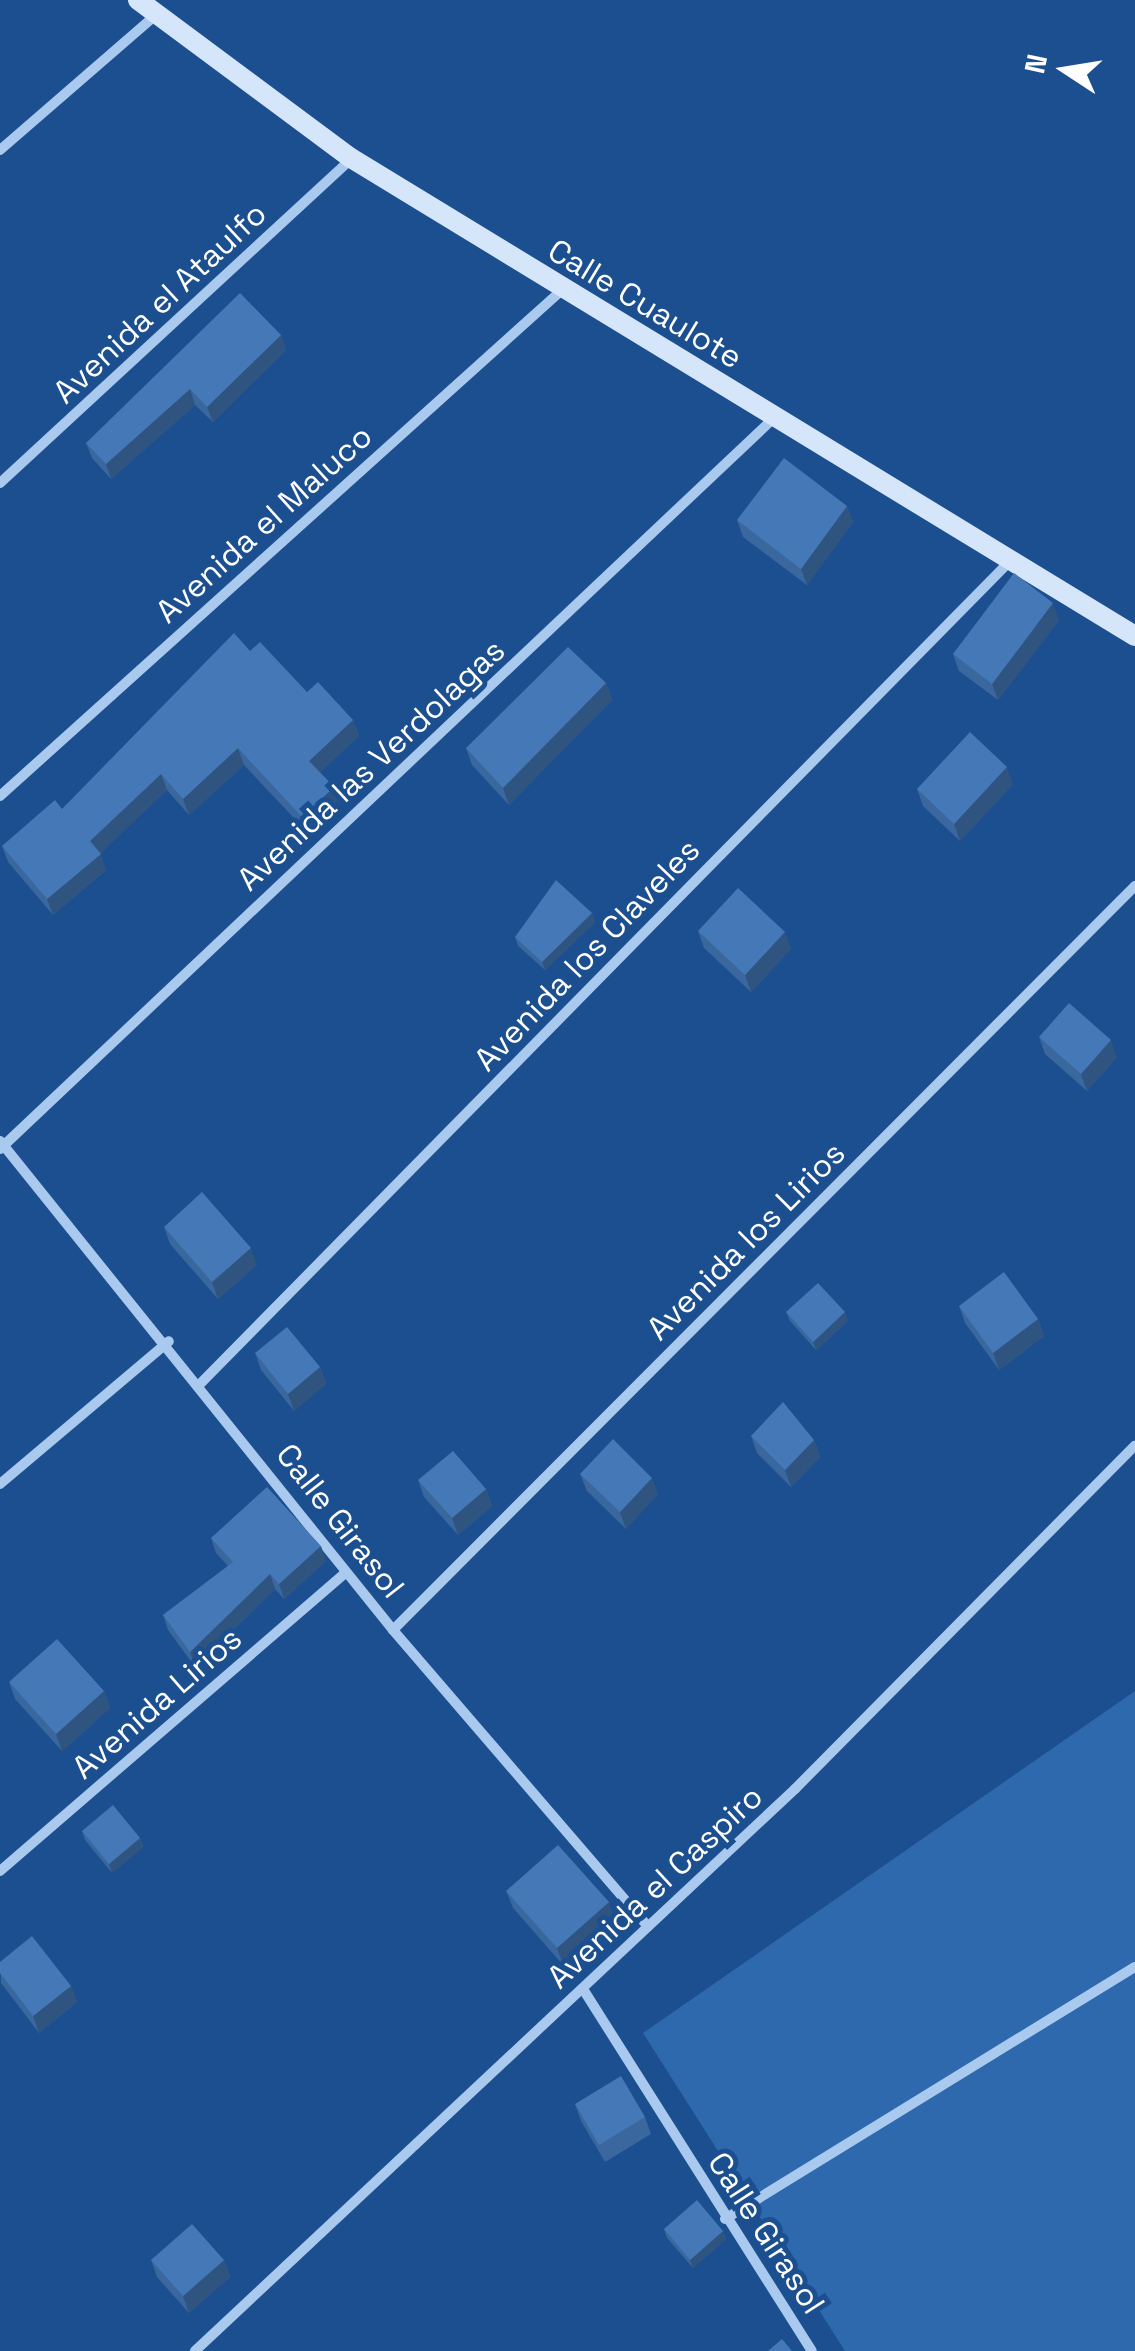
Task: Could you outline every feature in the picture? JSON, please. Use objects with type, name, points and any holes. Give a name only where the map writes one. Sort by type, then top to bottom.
[{"type":"street","name":"Calle Cuaulote","points":[[138,0],[351,158],[1135,636]]},
{"type":"street","points":[[0,150],[157,14]]},
{"type":"street","name":"Avenida el Ataulfo","points":[[0,483],[351,158]]},
{"type":"street","name":"Avenida el Maluco","points":[[0,796],[562,290]]},
{"type":"street","name":"Avenida las Verdolagas","points":[[1,1145],[776,417]]},
{"type":"street","name":"Avenida los Claveles","points":[[202,1383],[1009,562]]},
{"type":"street","name":"Avenida los Lirios","points":[[393,1630],[1135,886]]},
{"type":"street","name":"Calle Girasol","points":[[1,1145],[170,1341],[393,1630],[648,1926]]},
{"type":"street","points":[[0,1484],[170,1341]]},
{"type":"street","name":"Avenida el Caspiro","points":[[195,2351],[583,1989],[1135,1446]]},
{"type":"street","name":"Avenida Lirios","points":[[0,1871],[346,1572]]},
{"type":"street","points":[[725,2219],[1135,1967]]},
{"type":"street","name":"Calle Girasol","points":[[583,1989],[812,2351]]},
{"type":"shaded area","points":[[1135,1691],[1135,2351],[845,2351],[643,2033]]},
{"type":"building","points":[[240,293],[281,335],[207,407],[190,389],[106,464],[86,443]]},
{"type":"building","points":[[784,458],[847,506],[801,569],[737,520]]},
{"type":"building","points":[[1014,573],[1053,603],[992,684],[953,654]]},
{"type":"building","points":[[234,633],[250,651],[260,642],[307,692],[318,682],[353,720],[309,761],[334,787],[302,817],[238,748],[183,799],[161,774],[90,841],[101,854],[47,899],[2,846],[55,800],[62,809]]},
{"type":"building","points":[[568,647],[606,683],[503,788],[466,748]]},
{"type":"building","points":[[970,732],[1007,767],[954,824],[917,789]]},
{"type":"building","points":[[556,880],[592,913],[542,962],[515,937]]},
{"type":"building","points":[[738,888],[785,932],[745,975],[698,931]]},
{"type":"building","points":[[1069,1003],[1111,1040],[1081,1074],[1039,1037]]},
{"type":"building","points":[[202,1192],[251,1248],[212,1282],[164,1227]]},
{"type":"building","points":[[1004,1272],[1038,1319],[993,1353],[959,1306]]},
{"type":"building","points":[[818,1283],[845,1312],[813,1342],[786,1312]]},
{"type":"building","points":[[287,1327],[320,1367],[288,1394],[255,1353]]},
{"type":"building","points":[[783,1402],[814,1440],[785,1470],[751,1436]]},
{"type":"building","points":[[613,1439],[652,1478],[620,1512],[580,1474]]},
{"type":"building","points":[[453,1451],[486,1489],[452,1518],[418,1480]]},
{"type":"building","points":[[267,1487],[321,1546],[279,1584],[270,1574],[190,1652],[163,1615],[233,1562],[211,1538]]},
{"type":"building","points":[[57,1639],[104,1691],[56,1734],[9,1682]]},
{"type":"building","points":[[113,1805],[140,1838],[109,1864],[82,1831]]},
{"type":"building","points":[[558,1845],[609,1902],[557,1948],[506,1891]]},
{"type":"building","points":[[32,1936],[71,1986],[33,2016],[0,1973],[0,1962]]},
{"type":"building","points":[[621,2076],[645,2117],[599,2145],[575,2104]]},
{"type":"building","points":[[697,2200],[723,2231],[690,2260],[664,2229]]},
{"type":"building","points":[[192,2224],[224,2260],[183,2296],[151,2260]]},
{"type":"building","points":[[782,2339],[792,2351],[768,2351]]}]
